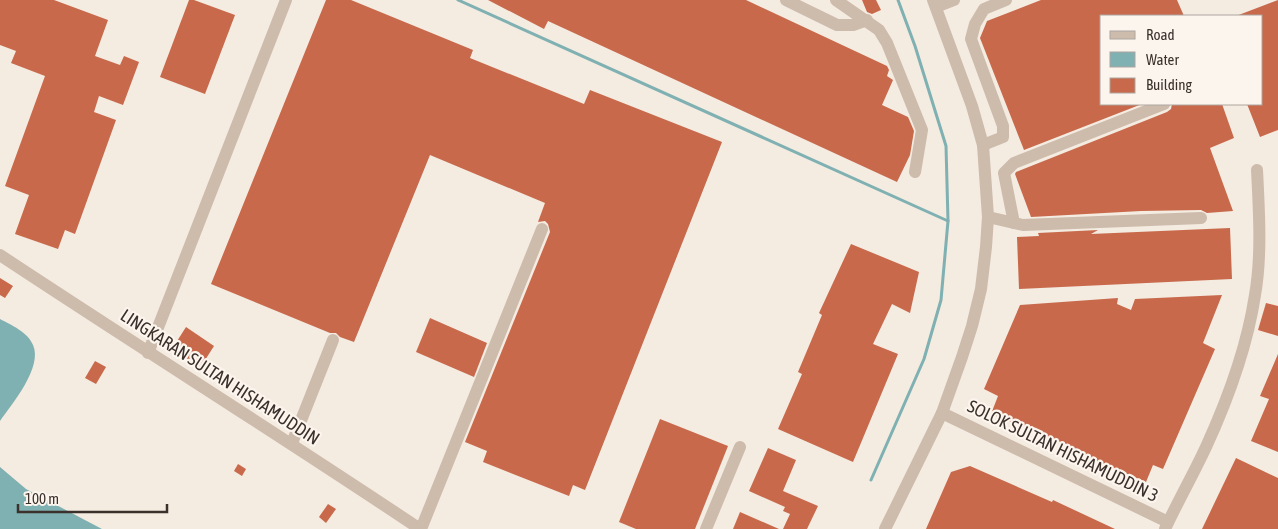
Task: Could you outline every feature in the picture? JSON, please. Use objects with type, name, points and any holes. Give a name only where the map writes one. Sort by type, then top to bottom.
[{"type":"street","points":[[148,353],[286,0]]},
{"type":"street","points":[[786,0],[837,25],[853,25],[867,20]]},
{"type":"street","points":[[836,0],[879,30],[887,43],[922,130],[915,172]]},
{"type":"street","points":[[886,529],[942,413],[972,326],[979,298],[988,217],[983,145],[972,106],[935,4],[954,0]]},
{"type":"street","points":[[983,145],[1003,137],[1003,126],[971,38],[974,24],[984,9],[1006,0]]},
{"type":"street","points":[[1014,223],[1004,173],[1014,163],[1161,105]]},
{"type":"street","points":[[1167,525],[1206,447],[1238,367],[1248,332],[1256,294],[1259,235],[1257,170]]},
{"type":"street","points":[[988,217],[1023,225],[1201,218]]},
{"type":"street","points":[[420,529],[542,229]]},
{"type":"street","name":"LINGKARAN SULTAN HISHAMUDDIN","points":[[0,255],[420,529]]},
{"type":"street","points":[[292,444],[333,340]]},
{"type":"street","name":"SOLOK SULTAN HISHAMUDDIN 3","points":[[942,413],[1167,525]]},
{"type":"street","points":[[706,529],[740,447]]},
{"type":"water","points":[[0,319],[19,329],[31,340],[35,354],[34,364],[25,385],[0,421]]},
{"type":"water","points":[[0,467],[26,489],[102,529],[0,529]]},
{"type":"building","points":[[0,0],[54,0],[108,20],[95,56],[120,65],[124,56],[139,62],[123,105],[99,96],[94,112],[116,120],[75,234],[65,230],[58,249],[15,234],[29,195],[5,186],[45,76],[11,63],[16,51],[0,45]]},
{"type":"building","points":[[189,0],[194,0],[235,15],[205,94],[160,77]]},
{"type":"building","points":[[326,0],[351,0],[473,50],[470,58],[584,104],[590,90],[722,142],[585,490],[573,485],[569,496],[483,462],[487,451],[465,442],[550,232],[545,221],[538,222],[545,203],[430,155],[354,342],[340,337],[336,333],[330,333],[211,284]]},
{"type":"building","points":[[488,0],[746,0],[887,66],[889,70],[887,76],[893,80],[882,105],[908,117],[914,131],[910,155],[897,182],[548,21],[544,29]]},
{"type":"building","points":[[862,0],[876,0],[881,10],[872,14],[867,12]]},
{"type":"building","points":[[1041,0],[1177,0],[1184,15],[1100,15],[1100,105],[1139,105],[1024,150],[980,38],[987,21]]},
{"type":"building","points":[[1278,0],[1278,130],[1260,137],[1247,105],[1263,105],[1263,15],[1239,15]]},
{"type":"building","points":[[1172,105],[1222,105],[1234,138],[1210,148],[1233,211],[1207,213],[1201,210],[1141,211],[1031,217],[1015,174],[1016,172],[1171,109]]},
{"type":"building","points":[[1230,228],[1232,279],[1019,289],[1017,237],[1039,236],[1038,233],[1098,230],[1091,234]]},
{"type":"building","points":[[851,244],[919,272],[910,313],[892,304],[873,344],[898,354],[853,462],[778,429],[802,374],[798,372],[822,315],[819,313]]},
{"type":"building","points":[[0,278],[13,286],[5,298],[0,295]]},
{"type":"building","points":[[1222,295],[1203,343],[1215,349],[1163,469],[1153,465],[1146,482],[1071,450],[1073,447],[991,414],[998,396],[984,389],[1020,305],[1118,298],[1117,304],[1131,310],[1135,299]]},
{"type":"building","points":[[1266,303],[1278,306],[1278,336],[1258,330]]},
{"type":"building","points":[[430,318],[487,343],[474,377],[416,352]]},
{"type":"building","points":[[186,327],[214,346],[200,368],[172,349]]},
{"type":"building","points":[[1278,354],[1278,452],[1251,441],[1269,399],[1260,396]]},
{"type":"building","points":[[95,361],[106,367],[96,384],[85,378]]},
{"type":"building","points":[[660,419],[728,446],[695,529],[636,529],[619,522]]},
{"type":"building","points":[[768,448],[796,460],[783,491],[818,506],[807,529],[783,529],[790,514],[783,511],[785,507],[749,491]]},
{"type":"building","points":[[1236,458],[1278,478],[1278,529],[1202,529]]},
{"type":"building","points":[[238,464],[246,469],[242,476],[234,471]]},
{"type":"building","points":[[970,466],[1052,502],[1053,500],[1115,529],[926,529],[951,472]]},
{"type":"building","points":[[328,504],[336,509],[326,523],[319,517]]},
{"type":"building","points":[[740,512],[779,529],[733,529]]},
{"type":"waterway","points":[[458,0],[948,221]]},
{"type":"waterway","points":[[871,480],[924,359],[941,300],[948,221],[946,146],[915,46],[898,0]]}]
